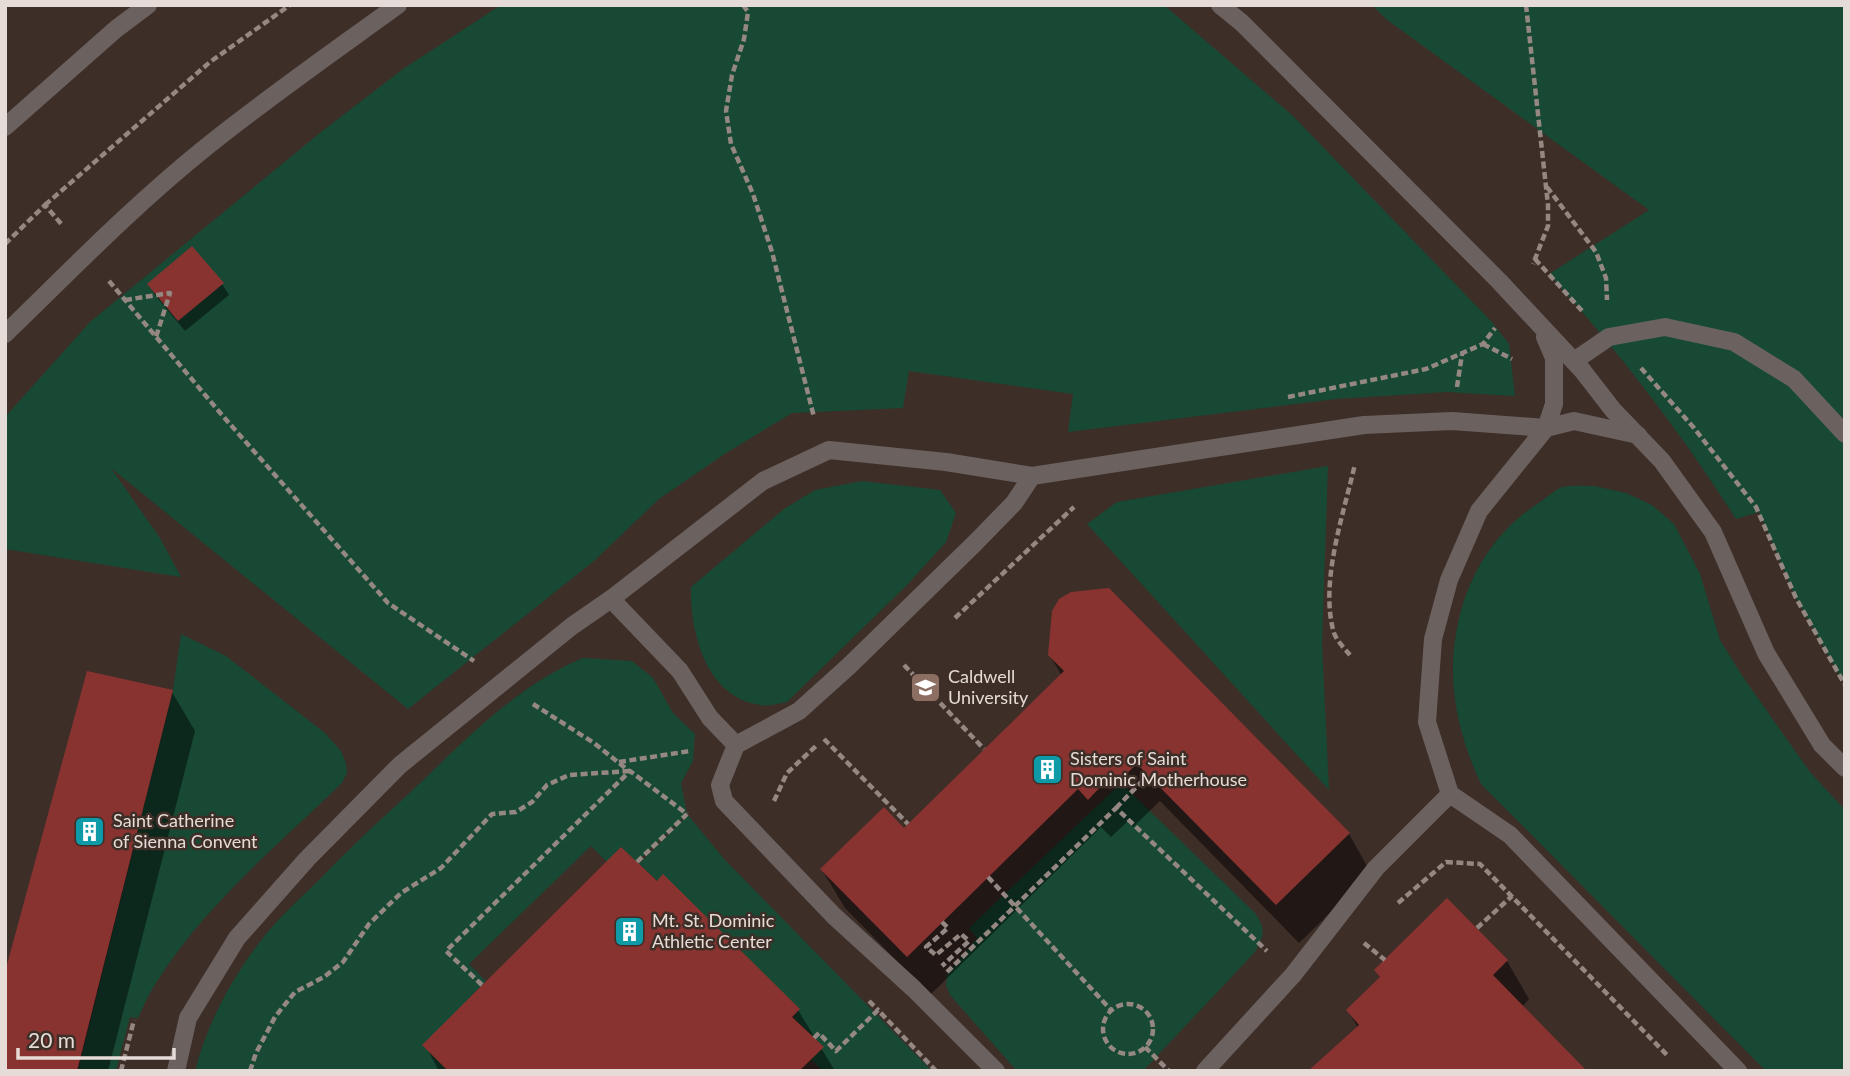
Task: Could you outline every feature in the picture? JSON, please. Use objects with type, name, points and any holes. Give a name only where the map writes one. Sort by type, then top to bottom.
[{"type":"lane","points":[[5,127],[116,29],[148,5]]},
{"type":"lane","points":[[5,334],[86,255],[204,149],[308,69],[398,5]]},
{"type":"lane","points":[[1220,5],[1242,23],[1540,325],[1662,461],[1713,532],[1766,653],[1822,745],[1845,768]]},
{"type":"lane","points":[[1540,325],[1554,358],[1554,404],[1546,428],[1479,512],[1449,580],[1433,639],[1427,722],[1450,794],[1510,835],[1738,1071]]},
{"type":"lane","points":[[1574,361],[1609,337],[1665,327],[1734,342],[1794,379],[1845,434]]},
{"type":"lane","points":[[176,1071],[188,1018],[237,938],[307,859],[400,765],[572,626],[763,481],[823,452],[830,450],[946,462],[1032,476],[1364,425],[1452,421],[1546,428],[1574,421],[1638,435]]},
{"type":"lane","points":[[996,1071],[914,989],[834,916],[724,800],[720,785],[736,745],[799,711],[849,666],[1014,503],[1032,476]]},
{"type":"lane","points":[[611,599],[680,671],[710,718],[736,745]]},
{"type":"lane","points":[[1205,1071],[1293,975],[1376,869],[1450,794]]},
{"type":"path","points":[[5,244],[210,62],[290,5]]},
{"type":"path","points":[[743,5],[748,12],[726,111],[729,133],[764,222],[823,452]]},
{"type":"path","points":[[1526,5],[1548,226],[1530,271]]},
{"type":"path","points":[[1545,185],[1596,252],[1606,278],[1608,305]]},
{"type":"path","points":[[46,205],[64,229]]},
{"type":"path","points":[[1535,259],[1589,319]]},
{"type":"path","points":[[104,275],[388,603],[482,667]]},
{"type":"path","points":[[124,300],[170,293],[156,337]]},
{"type":"path","points":[[1283,398],[1426,369],[1483,344],[1500,321]]},
{"type":"path","points":[[1483,344],[1512,359]]},
{"type":"path","points":[[1632,377],[1642,370]]},
{"type":"path","points":[[1350,655],[1334,635],[1330,598],[1334,555],[1356,462]]},
{"type":"path","points":[[953,620],[1080,501]]},
{"type":"path","points":[[914,656],[904,666],[984,749]]},
{"type":"path","points":[[524,699],[594,743],[688,815],[637,862]]},
{"type":"path","points":[[773,801],[787,773],[824,738],[908,824]]},
{"type":"path","points":[[618,762],[736,745]]},
{"type":"path","points":[[482,985],[446,951],[629,771]]},
{"type":"path","points":[[250,1071],[275,1017],[295,992],[324,977],[343,962],[369,923],[401,892],[441,868],[492,814],[516,812],[532,802],[547,785],[569,775],[629,771]]},
{"type":"path","points":[[942,922],[948,928],[926,947],[936,955],[961,934],[969,941],[942,966],[947,972],[1148,775]]},
{"type":"path","points":[[1116,808],[1293,975]]},
{"type":"path","points":[[1396,904],[1446,862],[1480,864],[1673,1061]]},
{"type":"path","points":[[988,877],[1111,1010]]},
{"type":"path","points":[[1477,928],[1511,896]]},
{"type":"path","points":[[1357,938],[1385,960]]},
{"type":"path","points":[[868,1001],[936,1071]]},
{"type":"path","points":[[1127,1004],[1143,1009],[1152,1023],[1153,1032],[1145,1047],[1131,1054],[1123,1054],[1109,1046],[1104,1040],[1102,1024],[1111,1010],[1127,1004]]},
{"type":"path","points":[[814,1038],[819,1033],[836,1051],[878,1010]]},
{"type":"path","points":[[121,1071],[134,1020]]},
{"type":"path","points":[[1145,1047],[1169,1071]]},
{"type":"green space","points":[[501,5],[1164,5],[1293,116],[1491,321],[1509,344],[1515,396],[1447,392],[1336,399],[1068,432],[1073,394],[909,371],[903,408],[792,413],[723,455],[659,499],[594,561],[408,709],[111,468],[160,538],[181,577],[5,549],[5,417],[90,322],[321,132],[403,69]]},
{"type":"green space","points":[[1372,5],[1845,5],[1845,685],[1796,598],[1759,512],[1736,519],[1648,393],[1549,274],[1649,210],[1386,19]]},
{"type":"green space","points":[[1328,466],[1322,644],[1329,790],[1087,524],[1117,502]]},
{"type":"green space","points":[[862,481],[940,490],[956,513],[946,542],[907,585],[787,702],[763,705],[741,700],[726,690],[705,660],[694,624],[691,587],[784,509],[815,490]]},
{"type":"green space","points":[[1594,486],[1626,493],[1652,505],[1674,524],[1700,574],[1720,640],[1810,772],[1845,810],[1845,1071],[1766,1071],[1481,784],[1474,769],[1458,719],[1453,684],[1457,627],[1470,585],[1492,547],[1505,530],[1522,515],[1562,487]]},
{"type":"green space","points":[[181,634],[226,656],[325,733],[341,751],[347,773],[342,783],[220,901],[177,952],[152,989],[138,1018],[130,1017],[116,1071],[78,1071],[173,690]]},
{"type":"green space","points":[[583,658],[632,661],[653,678],[673,713],[695,734],[693,761],[681,783],[687,814],[637,862],[607,862],[591,846],[469,964],[486,981],[467,1000],[448,1071],[195,1071],[206,1036],[231,985],[275,924],[358,841],[486,721],[532,686]]},
{"type":"green space","points":[[1121,783],[1255,913],[1262,928],[1260,941],[1255,952],[1143,1071],[1017,1071],[950,995],[946,985],[947,975],[977,938],[969,928]]},
{"type":"green space","points":[[688,815],[724,859],[932,1071],[823,1071],[811,1059],[823,1047],[794,1018],[798,1008],[639,864]]},
{"type":"building","points":[[192,246],[224,283],[178,321],[147,284]]},
{"type":"building","name":"Sisters of Saint Dominic Motherhouse","points":[[1109,588],[1350,833],[1276,905],[1137,764],[1110,789],[1104,783],[1088,800],[1078,789],[907,957],[820,869],[884,807],[904,828],[1064,671],[1048,655],[1052,611],[1059,599],[1071,592]]},
{"type":"building","name":"Saint Catherine of Sienna Convent","points":[[87,671],[173,690],[77,1071],[5,1071],[5,972]]},
{"type":"building","name":"Mt. St. Dominic Athletic Center","points":[[621,847],[657,881],[663,874],[800,1009],[792,1017],[824,1047],[799,1071],[448,1071],[422,1045]]},
{"type":"building","points":[[1447,898],[1508,960],[1493,975],[1587,1071],[1308,1071],[1359,1025],[1346,1010],[1380,977],[1374,970]]},
{"type":"place","name":"Caldwell University","points":[[925,687]]},
{"type":"place","name":"Sisters of Saint Dominic Motherhouse","points":[[1047,769]]},
{"type":"place","name":"Saint Catherine of Sienna Convent","points":[[90,831]]},
{"type":"place","name":"Mt. St. Dominic Athletic Center","points":[[629,931]]}]
